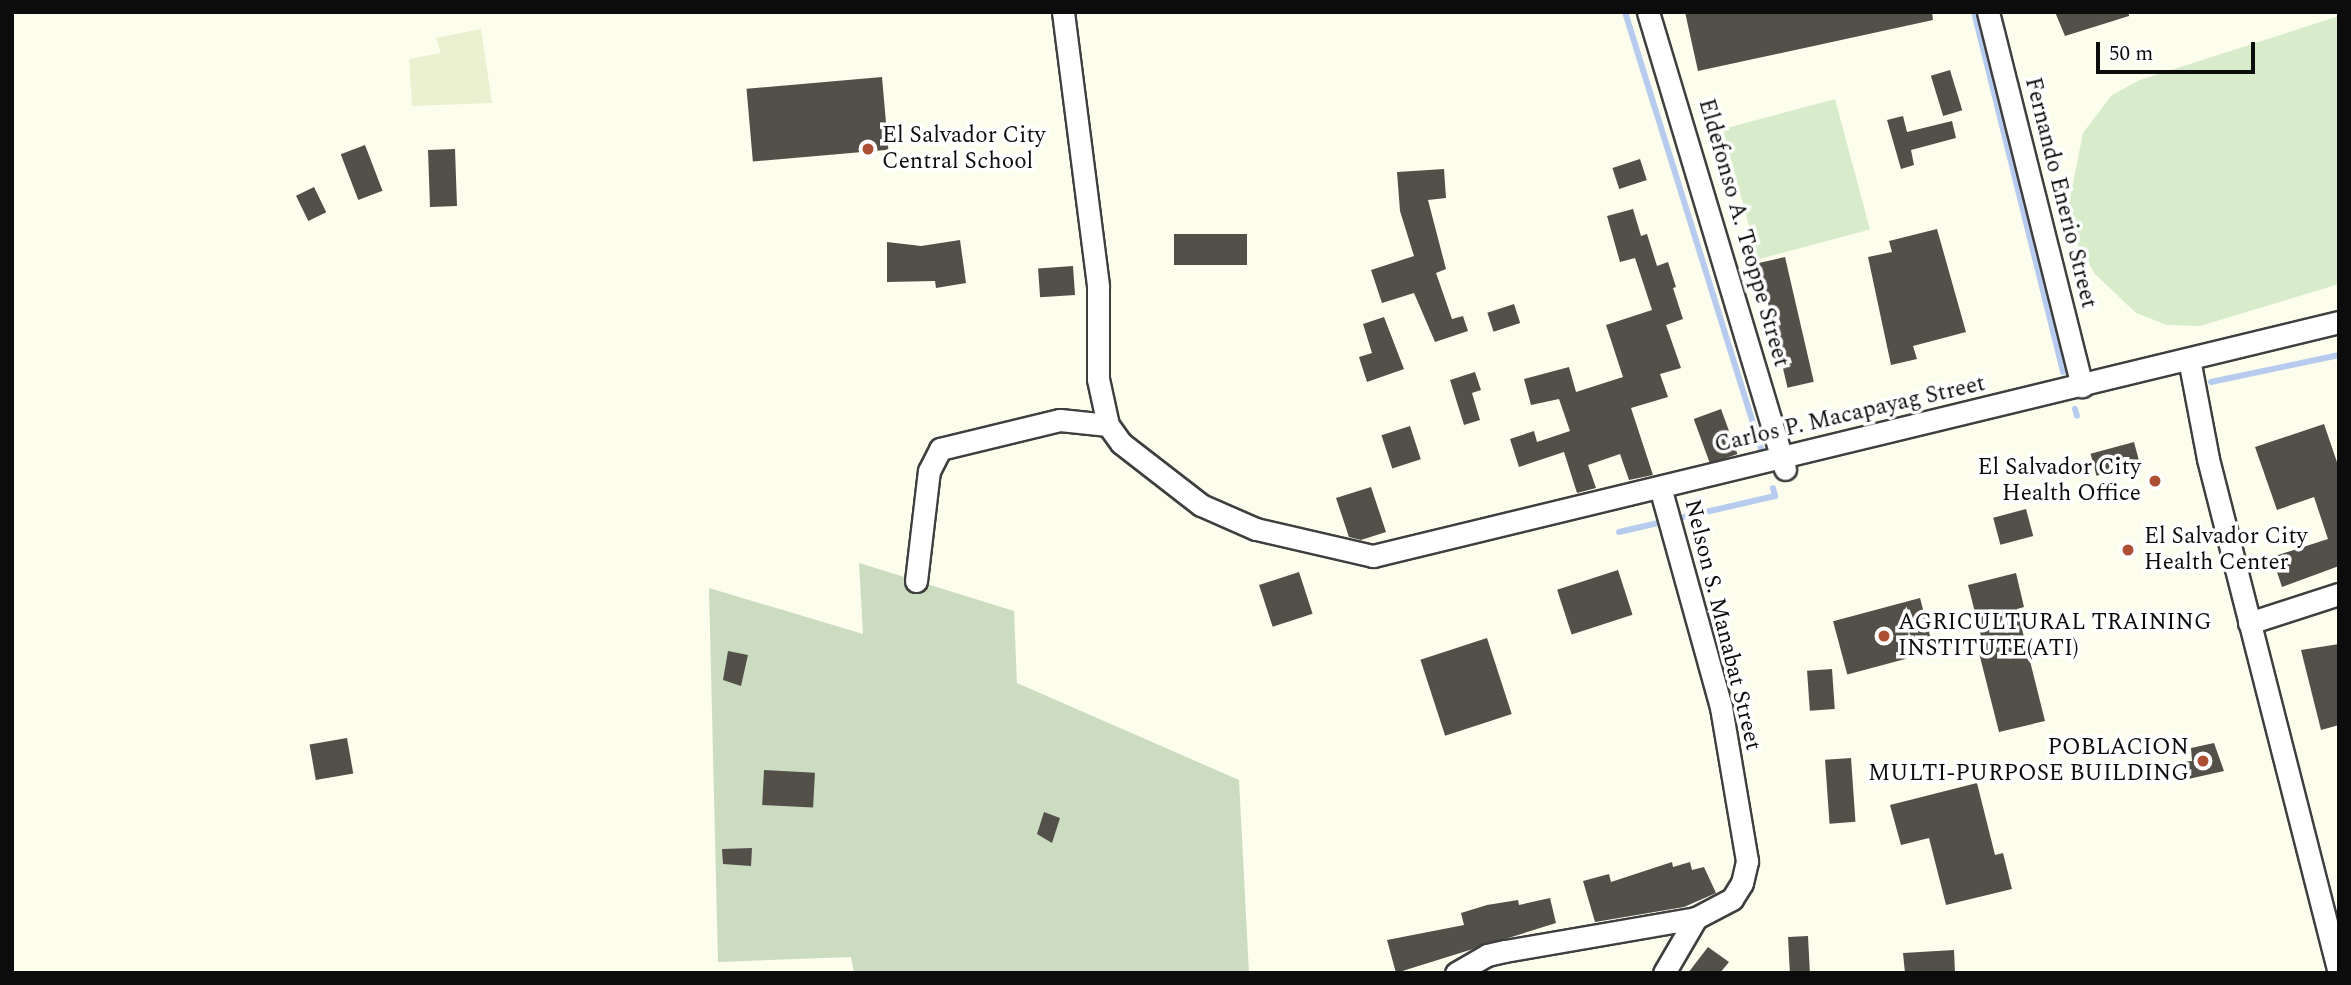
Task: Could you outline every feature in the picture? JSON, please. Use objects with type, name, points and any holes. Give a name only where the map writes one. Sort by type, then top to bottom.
[{"type":"street","points":[[916,580],[929,471],[940,449],[1060,420],[1108,425],[1098,379],[1098,287],[1063,12]]},
{"type":"street","name":"Eldefonso A. Teoppe Street","points":[[1648,12],[1784,463]]},
{"type":"street","name":"Fernando Enerio Street","points":[[1988,12],[2082,386]]},
{"type":"street","name":"Carlos P. Macapayag Street","points":[[1108,425],[1130,451],[1201,505],[1256,529],[1373,556],[1660,487],[1784,463],[2339,322]]},
{"type":"street","points":[[2189,359],[2208,459],[2339,973]]},
{"type":"street","name":"Nelson S. Manabat Street","points":[[1660,487],[1721,707],[1747,861],[1742,883],[1732,899],[1696,918]]},
{"type":"street","points":[[2249,623],[2339,594]]},
{"type":"street","points":[[1456,973],[1487,955],[1696,918]]},
{"type":"street","points":[[1664,973],[1696,918]]},
{"type":"green space","points":[[2339,16],[2339,284],[2200,326],[2167,325],[2136,313],[2095,274],[2074,239],[2069,203],[2083,133],[2112,95],[2140,80]]},
{"type":"green space","points":[[481,29],[492,103],[412,106],[409,59],[441,53],[436,38]]},
{"type":"green space","points":[[1835,99],[1870,229],[1758,259],[1723,129]]},
{"type":"green space","points":[[859,563],[1014,611],[1017,683],[1239,780],[1249,973],[854,973],[851,957],[718,962],[709,588],[863,634]]},
{"type":"building","points":[[1685,12],[1932,12],[1933,20],[1698,71]]},
{"type":"building","points":[[2055,12],[2129,12],[2129,16],[2065,36]]},
{"type":"building","points":[[1950,70],[1962,110],[1943,116],[1931,76]]},
{"type":"building","points":[[882,77],[888,150],[753,162],[747,89]]},
{"type":"building","points":[[1903,116],[1907,132],[1952,121],[1956,138],[1911,150],[1914,165],[1901,169],[1887,120]]},
{"type":"building","points":[[365,145],[383,191],[358,200],[341,154]]},
{"type":"building","points":[[455,149],[457,206],[430,207],[428,150]]},
{"type":"building","points":[[1640,159],[1647,180],[1619,189],[1612,168]]},
{"type":"building","points":[[1444,169],[1446,198],[1428,200],[1446,269],[1436,273],[1452,319],[1463,316],[1468,331],[1435,342],[1414,293],[1382,303],[1371,270],[1414,256],[1400,211],[1397,172]]},
{"type":"building","points":[[314,187],[326,212],[308,221],[296,196]]},
{"type":"building","points":[[1633,209],[1641,236],[1647,234],[1657,266],[1668,262],[1676,287],[1673,288],[1683,319],[1666,325],[1681,368],[1660,374],[1668,397],[1631,408],[1653,475],[1629,480],[1620,454],[1588,465],[1596,488],[1577,493],[1564,452],[1519,467],[1510,439],[1534,431],[1537,442],[1570,431],[1559,399],[1531,405],[1524,379],[1569,367],[1576,392],[1623,377],[1606,325],[1652,310],[1635,258],[1620,262],[1607,216]]},
{"type":"building","points":[[1937,229],[1966,332],[1913,346],[1917,359],[1891,365],[1868,257],[1892,252],[1889,241]]},
{"type":"building","points":[[1174,234],[1247,234],[1247,265],[1174,265]]},
{"type":"building","points":[[960,240],[966,283],[936,288],[935,281],[887,282],[887,242],[921,246]]},
{"type":"building","points":[[1785,257],[1814,382],[1787,388],[1759,263]]},
{"type":"building","points":[[1073,266],[1075,295],[1040,297],[1038,268]]},
{"type":"building","points":[[1514,304],[1520,323],[1494,332],[1487,313]]},
{"type":"building","points":[[1384,317],[1404,369],[1367,382],[1359,357],[1372,353],[1363,324]]},
{"type":"building","points":[[1475,372],[1481,390],[1472,393],[1480,420],[1464,425],[1450,380]]},
{"type":"building","points":[[1721,409],[1737,454],[1710,464],[1694,419]]},
{"type":"building","points":[[2324,424],[2339,468],[2339,566],[2282,587],[2272,557],[2328,539],[2314,497],[2277,510],[2255,447]]},
{"type":"building","points":[[1410,426],[1421,459],[1392,469],[1381,435]]},
{"type":"building","points":[[2134,442],[2140,464],[2096,476],[2091,454]]},
{"type":"building","points":[[1371,487],[1386,532],[1361,540],[1349,537],[1336,498]]},
{"type":"building","points":[[2026,509],[2033,536],[2000,545],[1993,518]]},
{"type":"building","points":[[1618,570],[1633,615],[1572,634],[1557,590]]},
{"type":"building","points":[[1299,572],[1313,614],[1273,627],[1259,585]]},
{"type":"building","points":[[2016,573],[2024,607],[2017,609],[2045,721],[1999,732],[1977,645],[1983,644],[1968,585]]},
{"type":"building","name":"AGRICULTURAL TRAINING INSTITUTE(ATI)","points":[[1920,598],[1934,651],[1847,674],[1833,621]]},
{"type":"building","points":[[1487,638],[1512,714],[1445,736],[1420,660]]},
{"type":"building","points":[[2339,644],[2339,725],[2321,730],[2301,650]]},
{"type":"building","points":[[728,651],[748,655],[741,686],[723,680]]},
{"type":"building","points":[[1832,669],[1835,709],[1810,711],[1807,671]]},
{"type":"building","points":[[347,738],[353,773],[316,780],[310,745]]},
{"type":"building","name":"POBLACION MULTI-PURPOSE BUILDING","points":[[2214,743],[2224,771],[2184,780],[2181,762],[2192,761],[2191,748]]},
{"type":"building","points":[[1851,758],[1855,822],[1830,824],[1825,760]]},
{"type":"building","points":[[764,770],[815,773],[813,808],[762,805]]},
{"type":"building","points":[[1977,783],[1995,855],[2003,853],[2012,889],[1946,905],[1929,838],[1901,845],[1890,805]]},
{"type":"building","points":[[1044,812],[1060,818],[1052,843],[1037,834]]},
{"type":"building","points":[[752,848],[751,866],[723,864],[722,849]]},
{"type":"building","points":[[1672,862],[1673,867],[1690,862],[1692,870],[1704,867],[1716,893],[1684,907],[1595,922],[1583,881],[1609,874],[1611,882]]},
{"type":"building","points":[[1550,898],[1556,923],[1396,973],[1387,940],[1464,925],[1461,913],[1487,905],[1518,900],[1519,905]]},
{"type":"building","points":[[1808,936],[1810,973],[1790,973],[1788,937]]},
{"type":"building","points":[[1708,947],[1729,962],[1720,973],[1688,973]]},
{"type":"building","points":[[1954,950],[1955,973],[1905,973],[1903,953]]},
{"type":"waterway","points":[[1625,12],[1762,453]]},
{"type":"waterway","points":[[1974,12],[2063,372]]},
{"type":"waterway","points":[[2211,382],[2339,355]]},
{"type":"waterway","points":[[2075,409],[2077,416]]},
{"type":"waterway","points":[[1619,532],[1775,496],[1773,488]]},
{"type":"place","name":"El Salvador City Central School","points":[[868,149]]},
{"type":"place","name":"El Salvador City Health Office","points":[[2155,481]]},
{"type":"place","name":"El Salvador City Health Center","points":[[2128,550]]},
{"type":"place","name":"AGRICULTURAL TRAINING INSTITUTE(ATI)","points":[[1884,636]]},
{"type":"place","name":"POBLACION MULTI-PURPOSE BUILDING","points":[[2203,761]]}]
